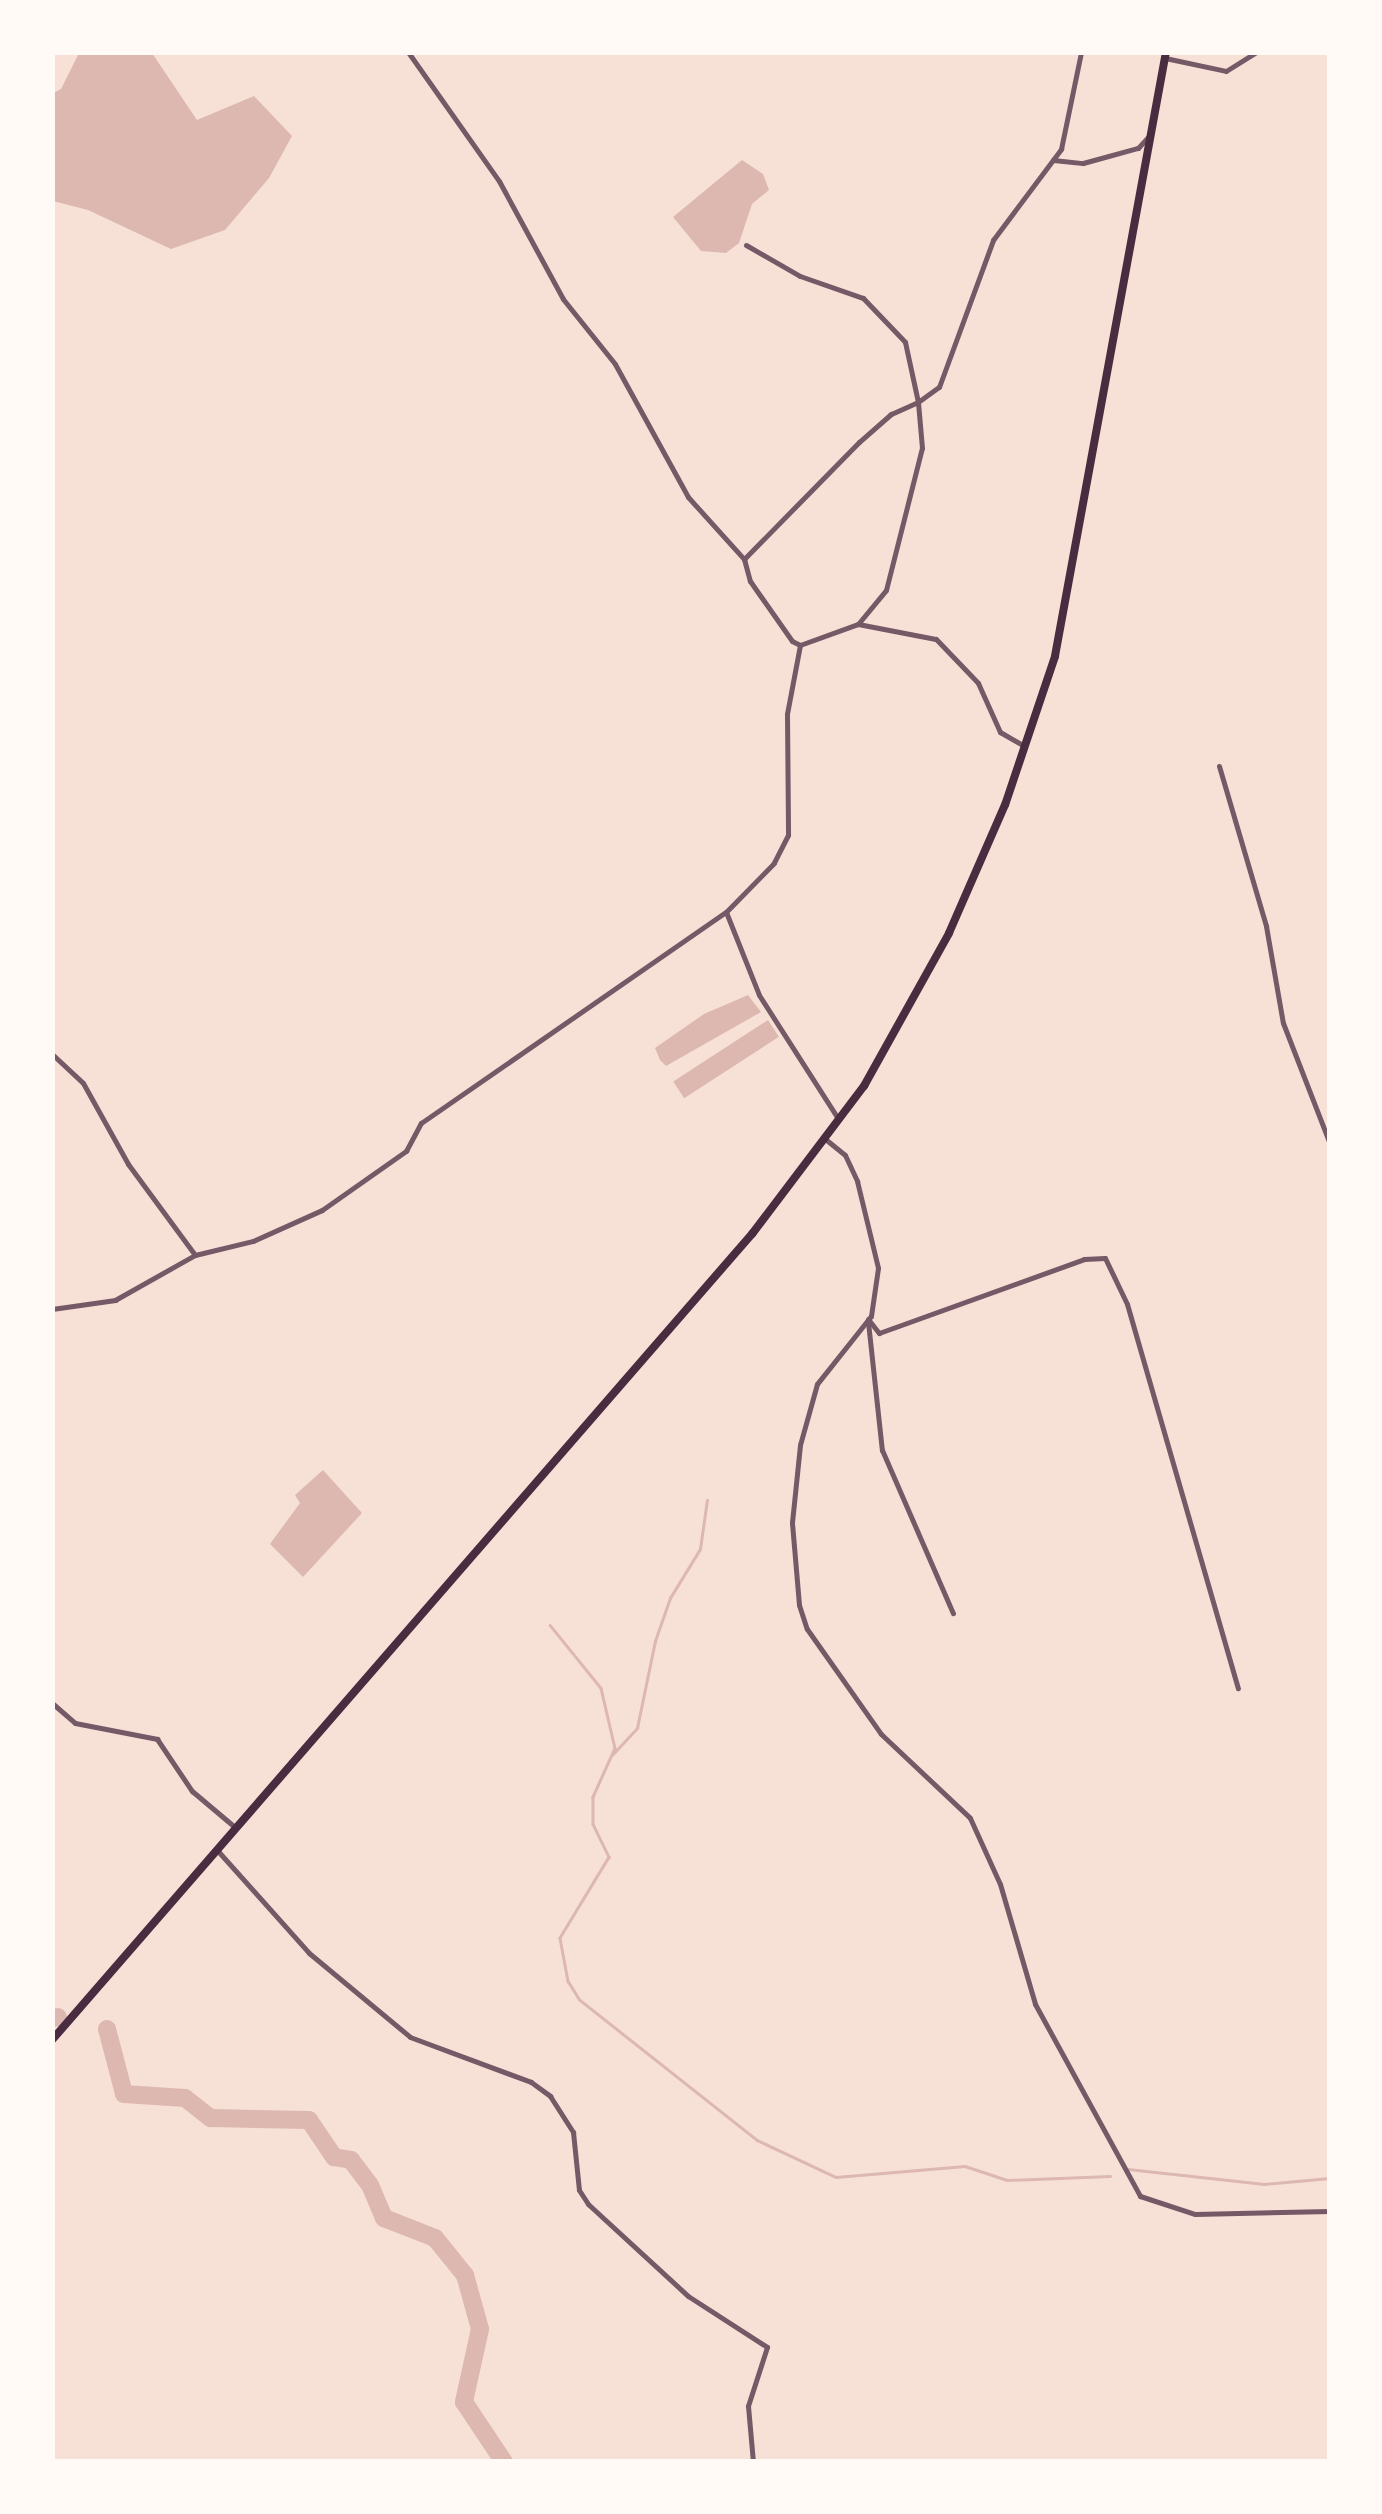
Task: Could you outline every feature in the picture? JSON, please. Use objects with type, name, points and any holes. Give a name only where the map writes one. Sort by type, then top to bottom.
[{"type":"highway","points":[[52,2040],[752,1234],[839,1120],[949,933],[1024,747],[1066,601],[1166,55]]},
{"type":"street","points":[[52,1309],[115,1300],[196,1255],[252,1241],[322,1210],[406,1151],[409,1138],[434,1113],[726,912],[774,863],[788,835],[787,714],[800,645],[750,581],[744,559],[688,497],[616,364],[563,298],[498,181],[408,52]]},
{"type":"street","points":[[744,559],[891,414],[918,402],[938,387],[993,240],[1053,160],[1068,127],[1081,52]]},
{"type":"street","points":[[1166,55],[1226,71],[1256,52]]},
{"type":"street","points":[[1053,160],[1083,163],[1138,148],[1152,132]]},
{"type":"street","points":[[746,245],[818,284],[863,298],[904,342],[918,402],[922,448],[886,590],[858,624],[800,645]]},
{"type":"street","points":[[858,624],[936,640],[978,684],[1000,732],[1024,747]]},
{"type":"street","points":[[1220,766],[1266,926],[1283,1023],[1330,1144]]},
{"type":"street","points":[[726,912],[759,995],[839,1120]]},
{"type":"street","points":[[52,1054],[83,1083],[128,1164],[196,1255]]},
{"type":"street","points":[[824,1138],[845,1155],[857,1180],[878,1268],[868,1319],[882,1450],[953,1612]]},
{"type":"street","points":[[868,1319],[878,1333],[1084,1259],[1104,1258],[1127,1304],[1238,1688]]},
{"type":"street","points":[[868,1319],[817,1384],[800,1445],[792,1523],[798,1605],[807,1628],[881,1734],[970,1818],[1000,1884],[1034,2004],[1140,2196],[1195,2214],[1330,2212]]},
{"type":"street","points":[[52,1703],[75,1723],[157,1739],[192,1791],[236,1828]]},
{"type":"street","points":[[217,1850],[326,1969],[410,2038],[532,2082],[550,2096],[573,2132],[579,2190],[588,2204],[688,2296],[768,2346],[748,2406],[753,2462]]},
{"type":"shaded area","points":[[79,53],[152,53],[197,120],[254,96],[292,136],[269,178],[225,230],[171,249],[88,210],[53,201],[53,93],[61,89]]},
{"type":"shaded area","points":[[742,160],[763,174],[769,190],[752,204],[739,243],[726,253],[701,251],[673,217]]},
{"type":"shaded area","points":[[748,995],[761,1012],[666,1066],[660,1060],[655,1048],[704,1014]]},
{"type":"shaded area","points":[[768,1020],[779,1037],[684,1098],[673,1082]]},
{"type":"shaded area","points":[[323,1470],[362,1513],[303,1577],[270,1544],[300,1503],[295,1495]]},
{"type":"waterway","points":[[612,1755],[637,1728],[655,1641],[670,1598],[700,1549],[707,1500]]},
{"type":"waterway","points":[[550,1625],[601,1688],[615,1748],[593,1797],[593,1824],[609,1857],[560,1938],[568,1981],[580,2000],[757,2140],[836,2177],[965,2166],[1007,2180],[1110,2176]]},
{"type":"waterway","points":[[52,2018],[58,2017]]},
{"type":"waterway","points":[[107,2029],[124,2094],[185,2098],[211,2118],[309,2120],[334,2157],[351,2160],[370,2185],[384,2218],[435,2238],[465,2275],[480,2329],[464,2402],[504,2462]]},
{"type":"waterway","points":[[1128,2169],[1264,2184],[1330,2178]]}]
